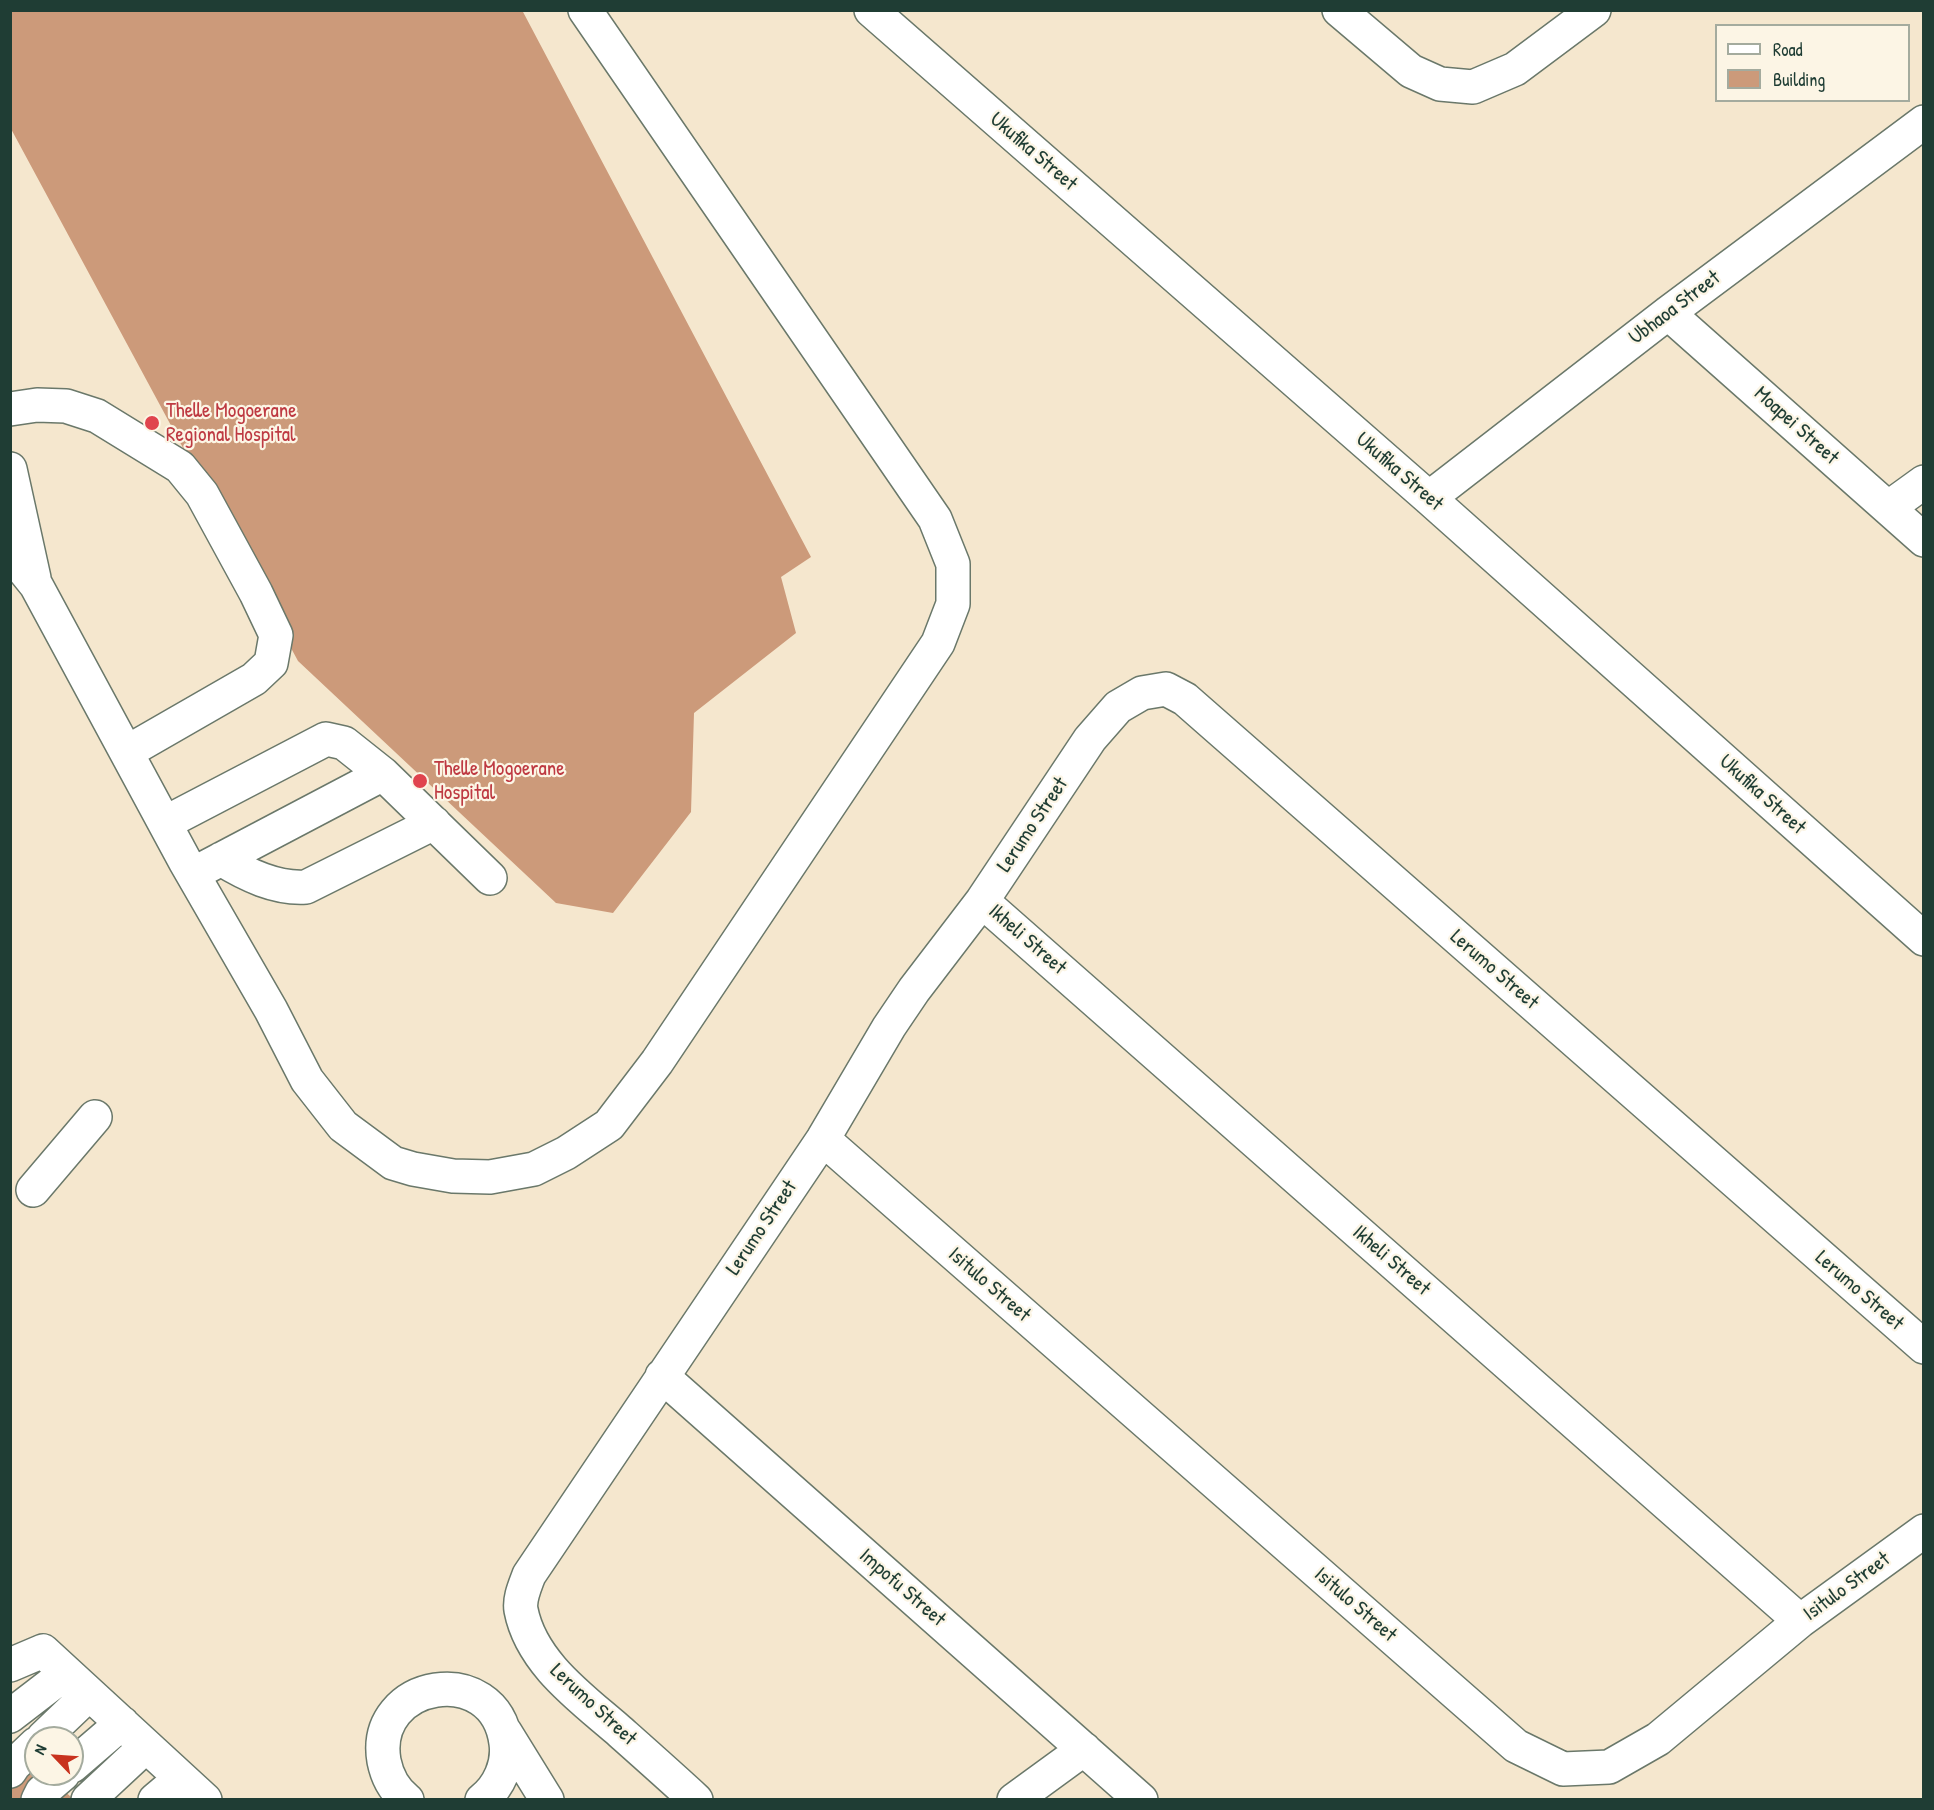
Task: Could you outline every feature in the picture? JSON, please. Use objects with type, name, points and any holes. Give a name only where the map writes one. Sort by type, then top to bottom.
[{"type":"street","points":[[10,553],[36,585],[165,823],[207,867],[271,1010],[307,1080],[343,1126],[393,1163],[453,1176],[490,1177],[534,1169],[566,1154],[609,1125],[657,1062],[938,643],[953,604],[953,564],[934,519],[585,10]]},
{"type":"street","name":"Ukufika Street","points":[[871,10],[1429,498],[1923,939]]},
{"type":"street","points":[[1339,10],[1411,71],[1440,84],[1473,87],[1515,69],[1594,10]]},
{"type":"street","name":"Ubhaoa Street","points":[[1429,498],[1668,313],[1923,122]]},
{"type":"street","name":"Moapei Street","points":[[1668,313],[1923,540]]},
{"type":"street","points":[[10,409],[37,405],[66,406],[97,416],[180,467],[202,494],[256,593],[276,635],[271,663],[254,679],[127,752]]},
{"type":"street","points":[[10,469],[36,585]]},
{"type":"street","points":[[1888,508],[1923,482]]},
{"type":"street","name":"Lerumo Street","points":[[696,1800],[559,1678],[539,1652],[526,1628],[520,1608],[523,1590],[529,1575],[823,1139],[889,1027],[914,990],[982,901],[1090,740],[1118,707],[1142,693],[1166,690],[1185,699],[1923,1347]]},
{"type":"street","points":[[165,823],[326,739],[344,743],[383,774],[490,878]]},
{"type":"street","points":[[207,867],[383,774]]},
{"type":"street","points":[[207,867],[294,888],[306,887],[434,823]]},
{"type":"street","name":"Ikheli Street","points":[[982,901],[1800,1621]]},
{"type":"street","points":[[33,1190],[95,1117]]},
{"type":"street","name":"Isitulo Street","points":[[823,1139],[1516,1746],[1563,1769],[1609,1767],[1658,1738],[1800,1621],[1923,1531]]},
{"type":"street","name":"Impofu Street","points":[[662,1376],[1142,1800]]},
{"type":"street","points":[[10,1665],[43,1651],[205,1800]]},
{"type":"street","points":[[10,1716],[78,1683]]},
{"type":"street","points":[[50,1726],[78,1683]]},
{"type":"street","points":[[397,1796],[386,1771],[383,1752],[385,1732],[394,1714],[408,1700],[426,1691],[445,1688],[465,1691],[482,1700],[496,1714],[547,1800]]},
{"type":"street","points":[[84,1756],[122,1723]]},
{"type":"street","points":[[482,1800],[496,1785],[504,1770],[507,1751],[504,1731]]},
{"type":"street","points":[[88,1800],[146,1746]]},
{"type":"street","points":[[1014,1800],[1084,1749]]},
{"type":"street","points":[[10,1772],[24,1755]]},
{"type":"street","points":[[156,1800],[181,1778]]},
{"type":"street","points":[[38,1800],[49,1786]]},
{"type":"building","points":[[10,10],[522,10],[811,557],[781,577],[796,633],[694,713],[691,812],[613,913],[556,903],[298,661],[10,127]]},
{"type":"building","points":[[10,1739],[24,1752],[24,1786],[59,1786],[74,1800],[10,1800]]},
{"type":"place","name":"Thelle Mogoerane Regional Hospital","points":[[152,423]]},
{"type":"place","name":"Thelle Mogoerane Hospital","points":[[420,781]]}]
